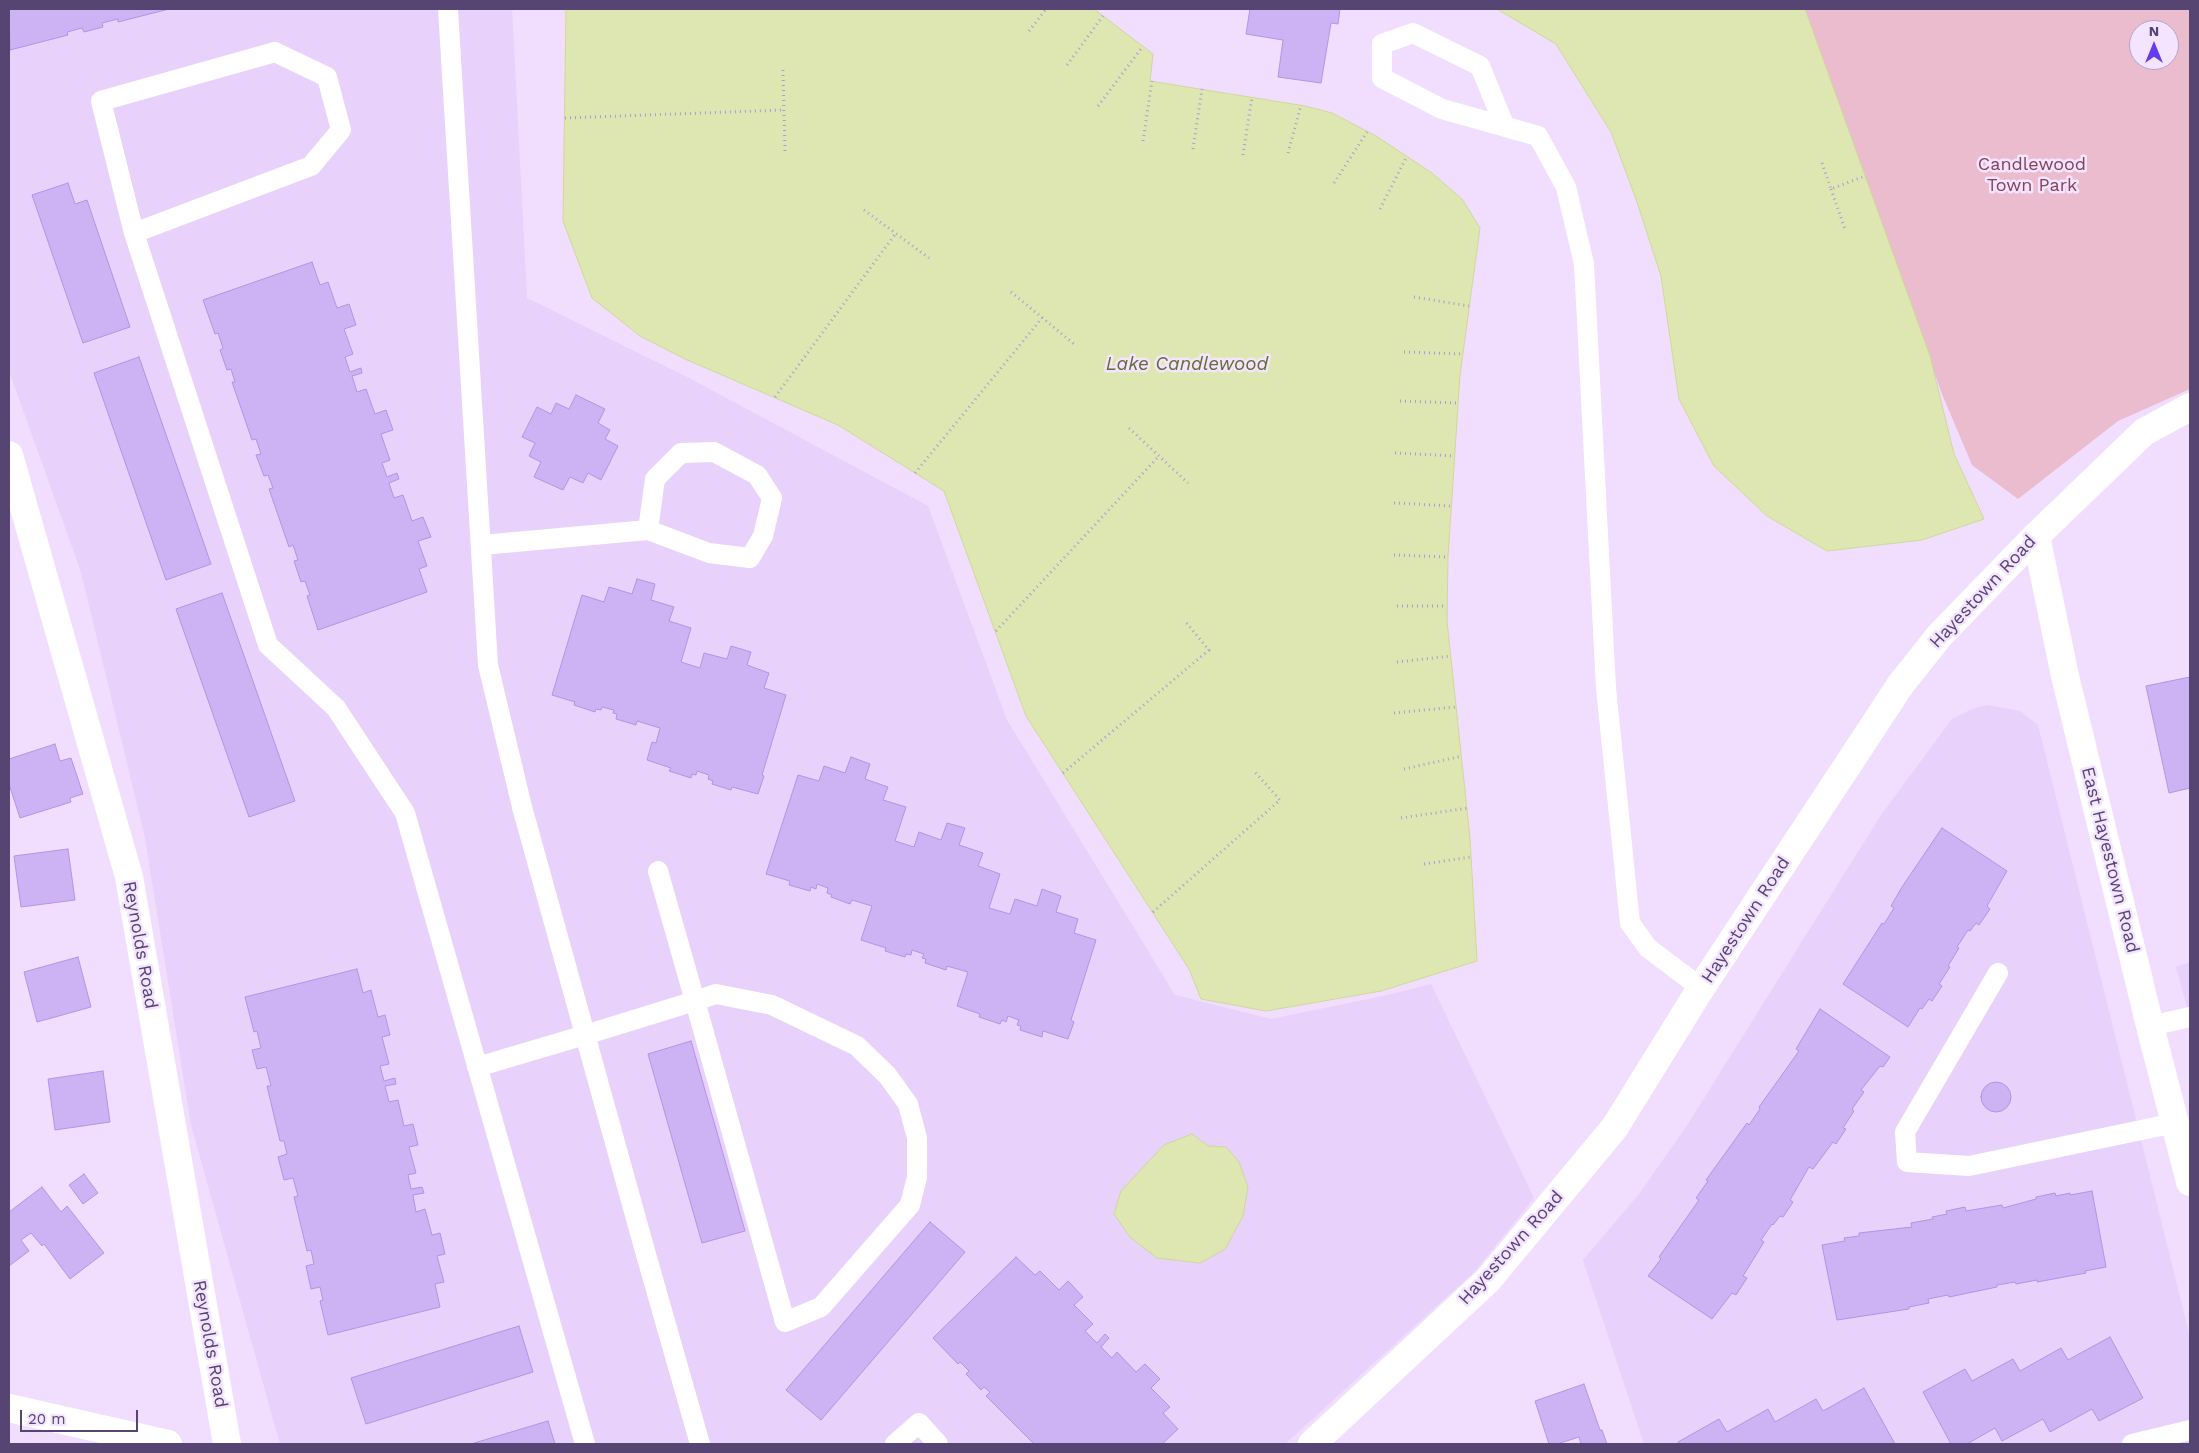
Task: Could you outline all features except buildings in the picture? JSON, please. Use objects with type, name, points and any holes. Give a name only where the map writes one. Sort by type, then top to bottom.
[{"type":"street","name":"Hayestown Road","points":[[1312,1444],[1488,1280],[1615,1127],[1701,988],[1901,684],[1940,635],[2036,536],[2144,432],[2190,407]]},
{"type":"street","name":"Reynolds Road","points":[[9,455],[129,877],[227,1444]]},
{"type":"street","name":"East Hayestown Road","points":[[2036,536],[2066,676],[2150,1026],[2190,1182]]},
{"type":"street","points":[[9,1408],[168,1444]]},
{"type":"lane","points":[[448,9],[488,665],[522,807],[700,1444]]},
{"type":"lane","points":[[1505,127],[1480,66],[1413,33],[1382,44],[1382,78],[1442,109],[1505,127],[1538,136],[1566,186],[1584,264],[1606,688],[1630,923],[1648,948],[1701,988]]},
{"type":"lane","points":[[134,233],[311,166],[341,130],[327,76],[276,52],[102,101],[134,233],[268,645],[336,708],[405,813],[585,1444]]},
{"type":"lane","points":[[482,546],[648,530],[709,553],[750,558],[763,536],[772,498],[757,475],[714,452],[681,453],[655,479],[648,530]]},
{"type":"lane","points":[[477,1067],[585,1035],[694,1001],[716,994],[772,1005],[857,1046],[887,1075],[908,1104],[917,1138],[917,1177],[910,1205],[821,1307],[785,1322],[694,1001],[658,871]]},
{"type":"lane","points":[[1998,973],[1905,1132],[1907,1162],[1969,1166],[2175,1123]]},
{"type":"lane","points":[[2150,1026],[2190,1017]]},
{"type":"lane","points":[[895,1444],[919,1423],[938,1444]]},
{"type":"lane","points":[[2132,1444],[2190,1430]]},
{"type":"path","points":[[1029,31],[1046,9]]},
{"type":"path","points":[[1067,65],[1103,16]]},
{"type":"path","points":[[1098,106],[1143,46]]},
{"type":"path","points":[[783,70],[785,150]]},
{"type":"path","points":[[1143,141],[1152,81]]},
{"type":"path","points":[[1193,149],[1202,89]]},
{"type":"path","points":[[1243,155],[1252,98]]},
{"type":"path","points":[[1288,153],[1301,105]]},
{"type":"path","points":[[565,118],[783,110]]},
{"type":"path","points":[[1334,183],[1367,132]]},
{"type":"path","points":[[1380,210],[1407,156]]},
{"type":"path","points":[[1822,163],[1845,229]]},
{"type":"path","points":[[1831,188],[1865,176]]},
{"type":"path","points":[[864,210],[929,258]]},
{"type":"path","points":[[775,398],[896,233]]},
{"type":"path","points":[[1011,292],[1074,344]]},
{"type":"path","points":[[1414,297],[1469,306]]},
{"type":"path","points":[[915,473],[1042,318]]},
{"type":"path","points":[[1404,352],[1463,354]]},
{"type":"path","points":[[1400,401],[1458,403]]},
{"type":"path","points":[[1129,428],[1188,483]]},
{"type":"path","points":[[1395,453],[1454,456]]},
{"type":"path","points":[[996,631],[1159,456]]},
{"type":"path","points":[[1394,503],[1451,506]]},
{"type":"path","points":[[1394,555],[1448,557]]},
{"type":"path","points":[[1396,606],[1447,606]]},
{"type":"path","points":[[1063,773],[1209,650],[1184,620]]},
{"type":"path","points":[[1396,662],[1451,656]]},
{"type":"path","points":[[1394,713],[1456,707]]},
{"type":"path","points":[[1404,769],[1462,756]]},
{"type":"path","points":[[1153,912],[1280,800],[1254,771]]},
{"type":"path","points":[[1402,818],[1468,808]]},
{"type":"path","points":[[1424,864],[1472,857]]},
{"type":"shaded area","points":[[9,9],[512,9],[527,298],[689,378],[928,506],[1007,720],[1175,995],[1271,1019],[1388,995],[1431,984],[1534,1198],[1475,1271],[1285,1444],[280,1444],[191,1125],[145,838],[81,572],[9,371]]},
{"type":"shaded area","points":[[1988,705],[2020,711],[2038,725],[2190,1337],[2190,1444],[1644,1444],[1583,1260],[1639,1194],[1688,1124],[1881,815],[1952,719],[1972,709]]},
{"type":"shaded area","points":[[2190,962],[2190,1018],[2176,967]]},
{"type":"green space","name":"Candlewood Town Park","points":[[1805,9],[2190,9],[2190,389],[2118,421],[2018,499],[1972,465],[1942,394]]},
{"type":"water","name":"Lake Candlewood","points":[[566,9],[1094,9],[1153,54],[1150,81],[1305,106],[1332,113],[1376,136],[1432,173],[1462,199],[1480,228],[1460,375],[1448,557],[1447,621],[1470,838],[1477,961],[1381,991],[1266,1011],[1201,999],[1189,969],[1026,716],[944,491],[838,425],[685,359],[640,336],[592,298],[563,221]]},
{"type":"water","points":[[1497,9],[1805,9],[1930,356],[1954,454],[1984,519],[1922,540],[1827,551],[1767,516],[1714,466],[1679,399],[1661,276],[1636,199],[1611,132],[1556,44]]},
{"type":"water","points":[[1192,1134],[1208,1146],[1226,1147],[1239,1162],[1248,1187],[1243,1216],[1225,1249],[1200,1263],[1157,1258],[1130,1237],[1114,1214],[1121,1191],[1164,1145]]}]
